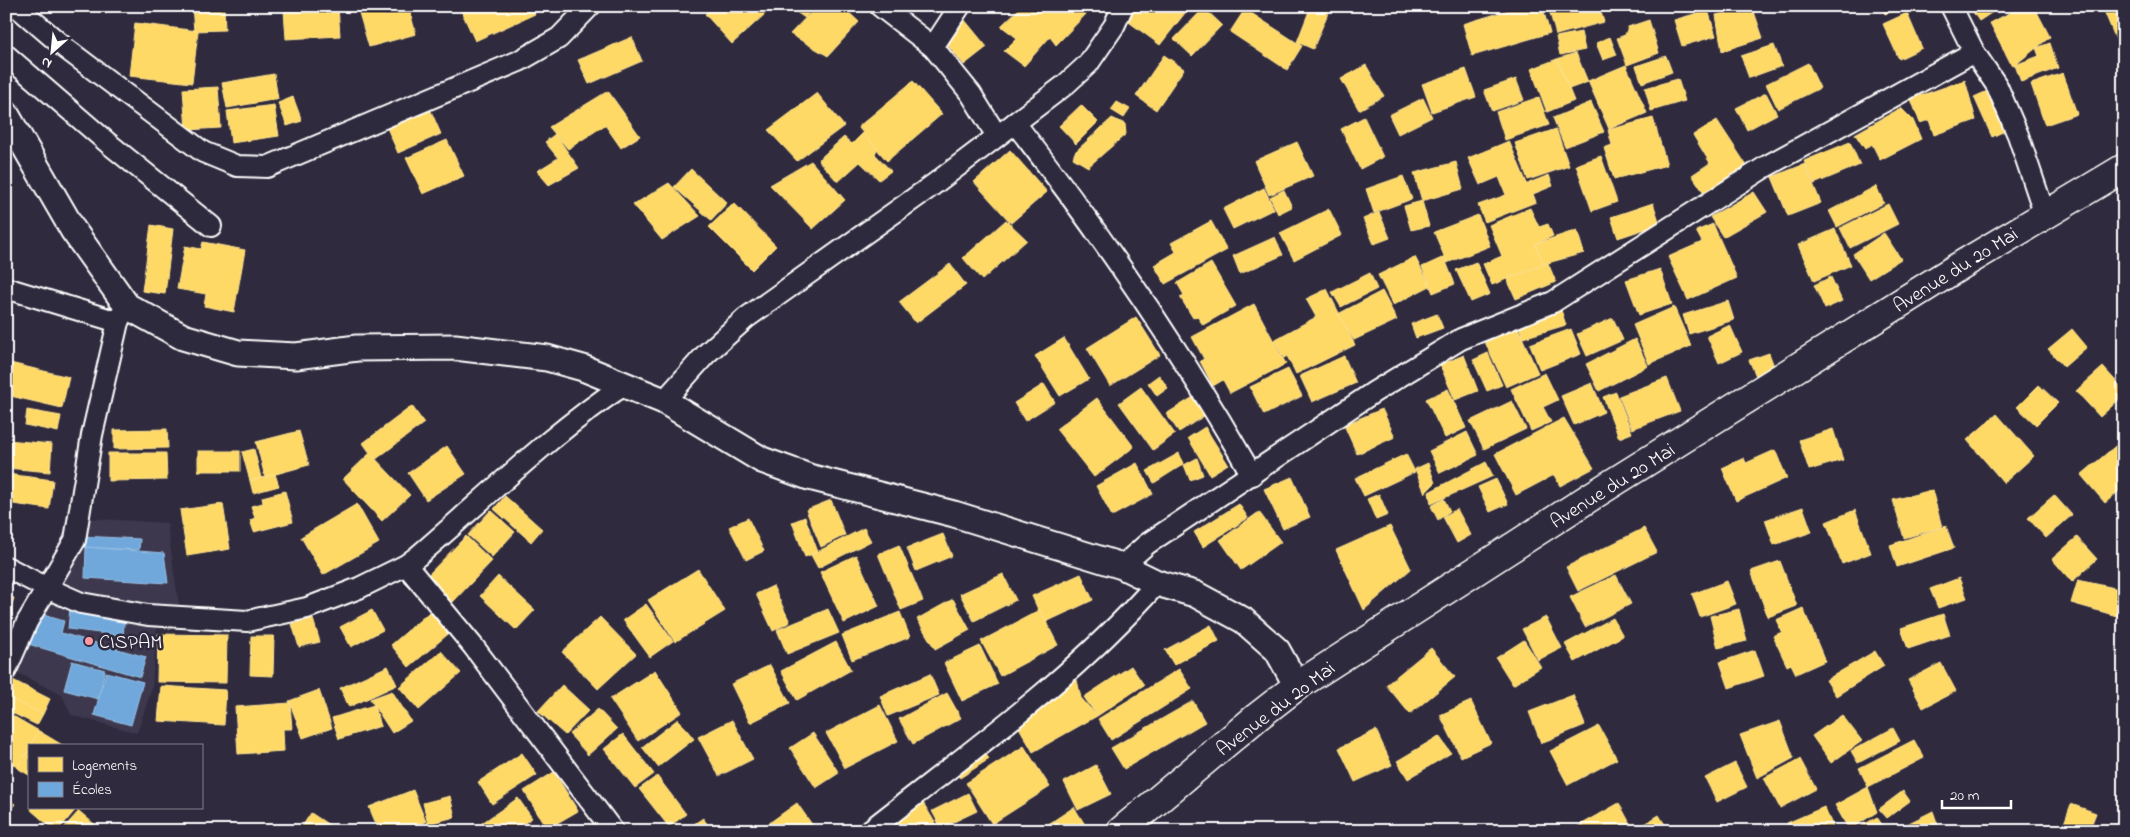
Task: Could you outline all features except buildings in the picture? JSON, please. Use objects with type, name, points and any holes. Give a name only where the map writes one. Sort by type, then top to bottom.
[{"type":"main road","name":"Avenue du 20 Mai","points":[[1122,831],[1257,717],[1297,686],[1595,494],[2124,168]]},
{"type":"street","points":[[16,6],[65,48],[203,152],[237,166],[267,167],[519,61],[559,38],[590,6]]},
{"type":"street","points":[[880,6],[933,47],[971,94],[997,136]]},
{"type":"street","points":[[933,47],[960,6]]},
{"type":"street","points":[[664,401],[706,354],[746,318],[1066,85],[1088,64],[1114,26],[1123,6]]},
{"type":"street","points":[[1952,6],[1974,52],[1997,86],[2018,135],[2045,215]]},
{"type":"street","points":[[1122,566],[1147,544],[1374,392],[1461,339],[1553,302],[1765,167],[1974,52]]},
{"type":"street","points":[[6,55],[211,226]]},
{"type":"street","points":[[6,114],[122,314],[86,462],[75,540],[27,622],[6,670]]},
{"type":"street","points":[[1016,122],[1124,269],[1217,413],[1252,475]]},
{"type":"street","points":[[6,288],[122,314],[183,337],[238,353],[296,356],[357,348],[455,347],[547,358],[583,368],[664,401],[762,460],[809,477],[954,514],[1122,566],[1157,583],[1195,594],[1243,620],[1277,650],[1297,686]]},
{"type":"street","points":[[6,567],[81,603],[148,615],[247,621],[307,608],[359,588],[406,565],[574,420],[624,384]]},
{"type":"street","points":[[406,565],[473,646],[613,831]]},
{"type":"street","points":[[869,831],[1000,728],[1063,675],[1122,623],[1157,583]]},
{"type":"shaded area","name":"CISPAM","points":[[69,517],[167,523],[180,612],[158,611],[152,688],[137,733],[71,715],[62,695],[12,670]]},
{"type":"place","name":"CISPAM","points":[[89,641]]}]
